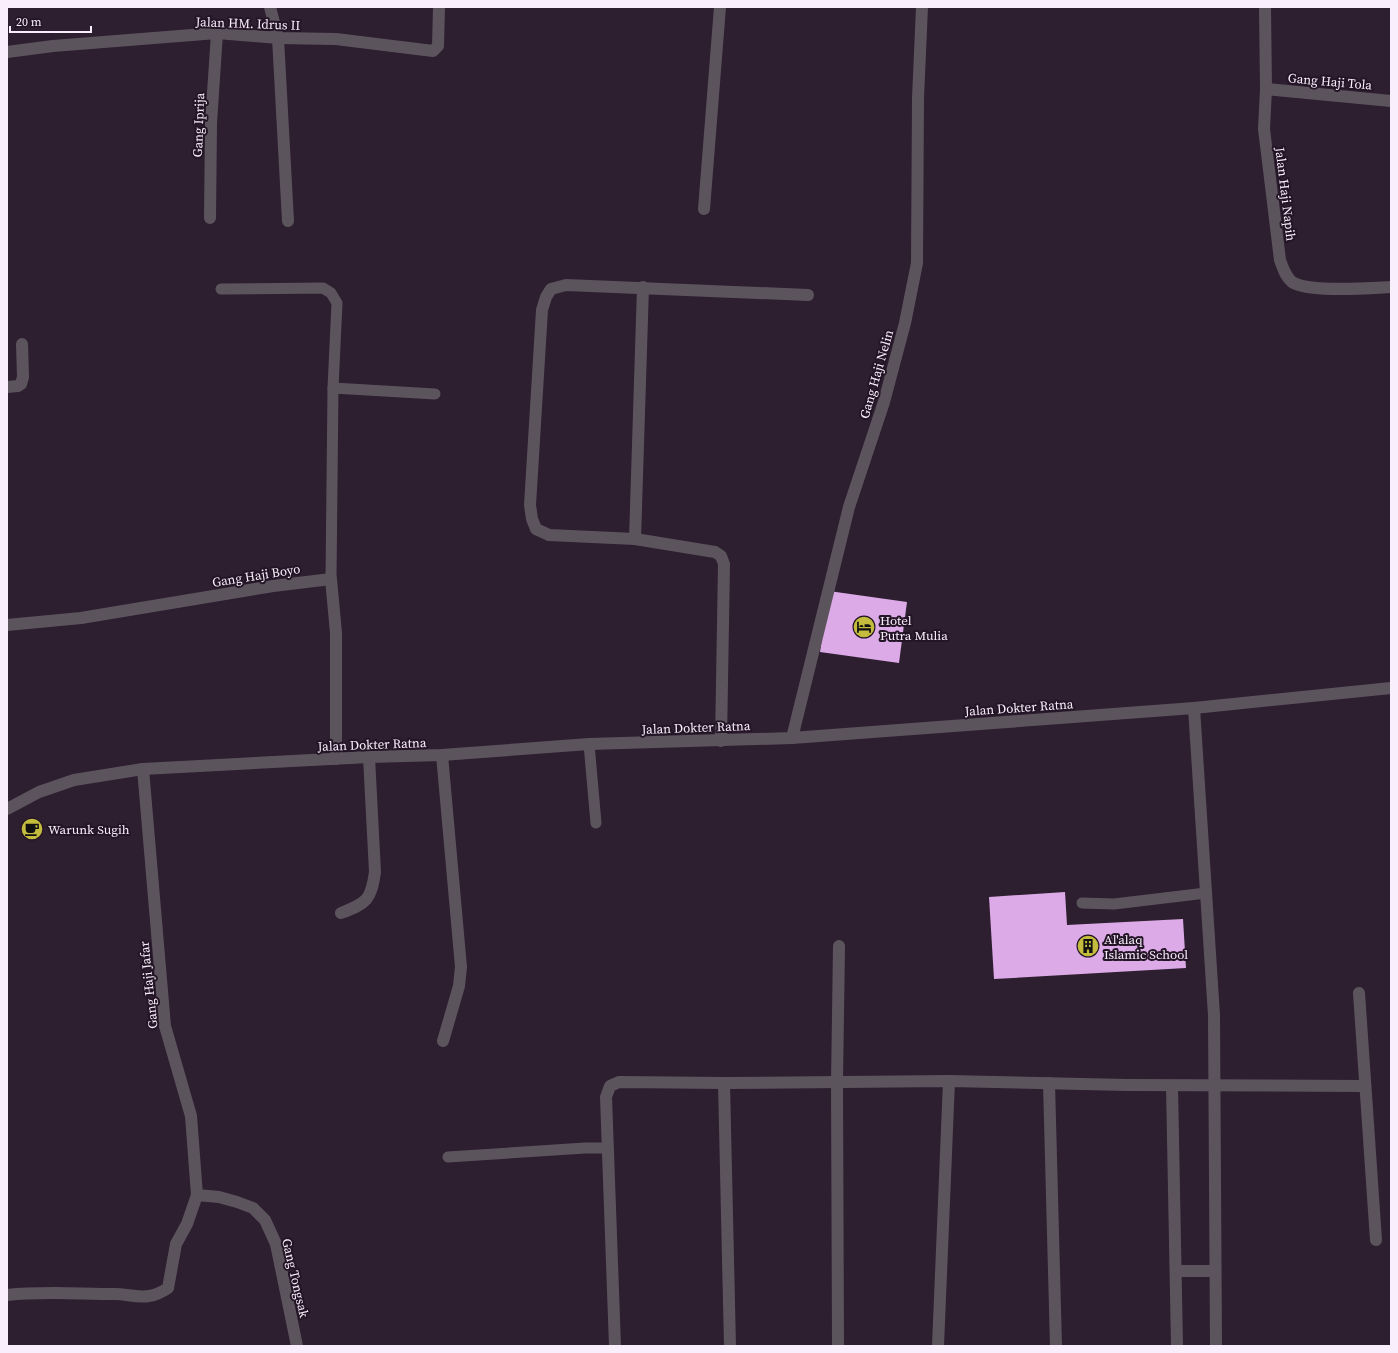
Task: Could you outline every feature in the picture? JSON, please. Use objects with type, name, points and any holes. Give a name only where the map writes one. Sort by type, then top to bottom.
[{"type":"street","points":[[270,7],[278,38],[288,221]]},
{"type":"street","name":"Jalan HM. Idrus II","points":[[7,52],[53,46],[217,33],[278,38],[336,39],[433,51],[438,46],[439,7]]},
{"type":"street","points":[[704,209],[720,7]]},
{"type":"street","name":"Gang Haji Nelin","points":[[792,738],[849,508],[884,402],[904,323],[917,263],[918,98],[922,7]]},
{"type":"street","name":"Jalan Haji Napih","points":[[1265,7],[1266,89],[1264,129],[1280,260],[1284,273],[1293,282],[1318,289],[1391,287]]},
{"type":"street","name":"Gang Iprija","points":[[210,218],[211,123],[217,33]]},
{"type":"street","name":"Gang Haji Tola","points":[[1266,89],[1391,101]]},
{"type":"street","points":[[721,741],[724,564],[721,556],[715,552],[636,538],[549,535],[536,529],[532,519],[530,505],[542,310],[546,297],[551,289],[566,285],[808,295]]},
{"type":"street","points":[[636,538],[643,287]]},
{"type":"street","points":[[7,388],[21,384],[23,377],[22,344]]},
{"type":"street","points":[[331,579],[336,634],[336,759]]},
{"type":"street","name":"Gang Haji Boyo","points":[[7,624],[81,618],[266,587],[331,579]]},
{"type":"street","name":"Jalan Dokter Ratna","points":[[7,809],[39,792],[74,780],[143,769],[369,757],[442,755],[589,744],[792,738],[1194,708],[1391,688]]},
{"type":"street","points":[[1194,708],[1214,1015],[1213,1086],[1216,1346]]},
{"type":"street","points":[[442,755],[461,967],[459,986],[443,1041]]},
{"type":"street","points":[[341,913],[364,902],[372,890],[375,872],[369,757]]},
{"type":"street","name":"Gang Haji Jafar","points":[[143,769],[165,1026],[191,1116],[197,1195]]},
{"type":"street","points":[[838,1346],[837,1082],[839,946]]},
{"type":"street","points":[[1359,994],[1376,1240]]},
{"type":"street","points":[[615,1346],[606,1097],[610,1086],[620,1082],[724,1083],[949,1081],[1172,1086],[1365,1086]]},
{"type":"street","points":[[938,1346],[949,1081]]},
{"type":"street","points":[[724,1083],[730,1346]]},
{"type":"street","points":[[1049,1083],[1056,1346]]},
{"type":"street","points":[[1172,1086],[1177,1346]]},
{"type":"street","points":[[7,1295],[67,1293],[95,1295],[117,1294],[139,1297],[161,1293],[168,1288],[176,1244],[186,1224],[197,1195]]},
{"type":"street","name":"Gang Tongsak","points":[[197,1195],[219,1197],[237,1202],[253,1208],[265,1220],[276,1244],[297,1346]]},
{"type":"street","points":[[1176,1271],[1215,1271]]},
{"type":"lane","points":[[221,289],[323,288],[331,293],[337,303],[333,388],[331,579]]},
{"type":"lane","points":[[333,388],[435,394]]},
{"type":"lane","points":[[589,744],[596,823]]},
{"type":"lane","points":[[1082,904],[1114,904],[1206,893]]},
{"type":"lane","points":[[448,1157],[585,1148],[608,1148]]},
{"type":"building","name":"Hotel Putra Mulia","points":[[829,591],[907,602],[899,663],[820,652]]},
{"type":"building","name":"Al'alaq Islamic School","points":[[1065,892],[1067,925],[1183,919],[1186,968],[994,979],[989,897]]},
{"type":"place","name":"Hotel Putra Mulia","points":[[864,627]]},
{"type":"place","name":"Warunk Sugih","points":[[32,829]]},
{"type":"place","name":"Al'alaq Islamic School","points":[[1088,946]]}]
